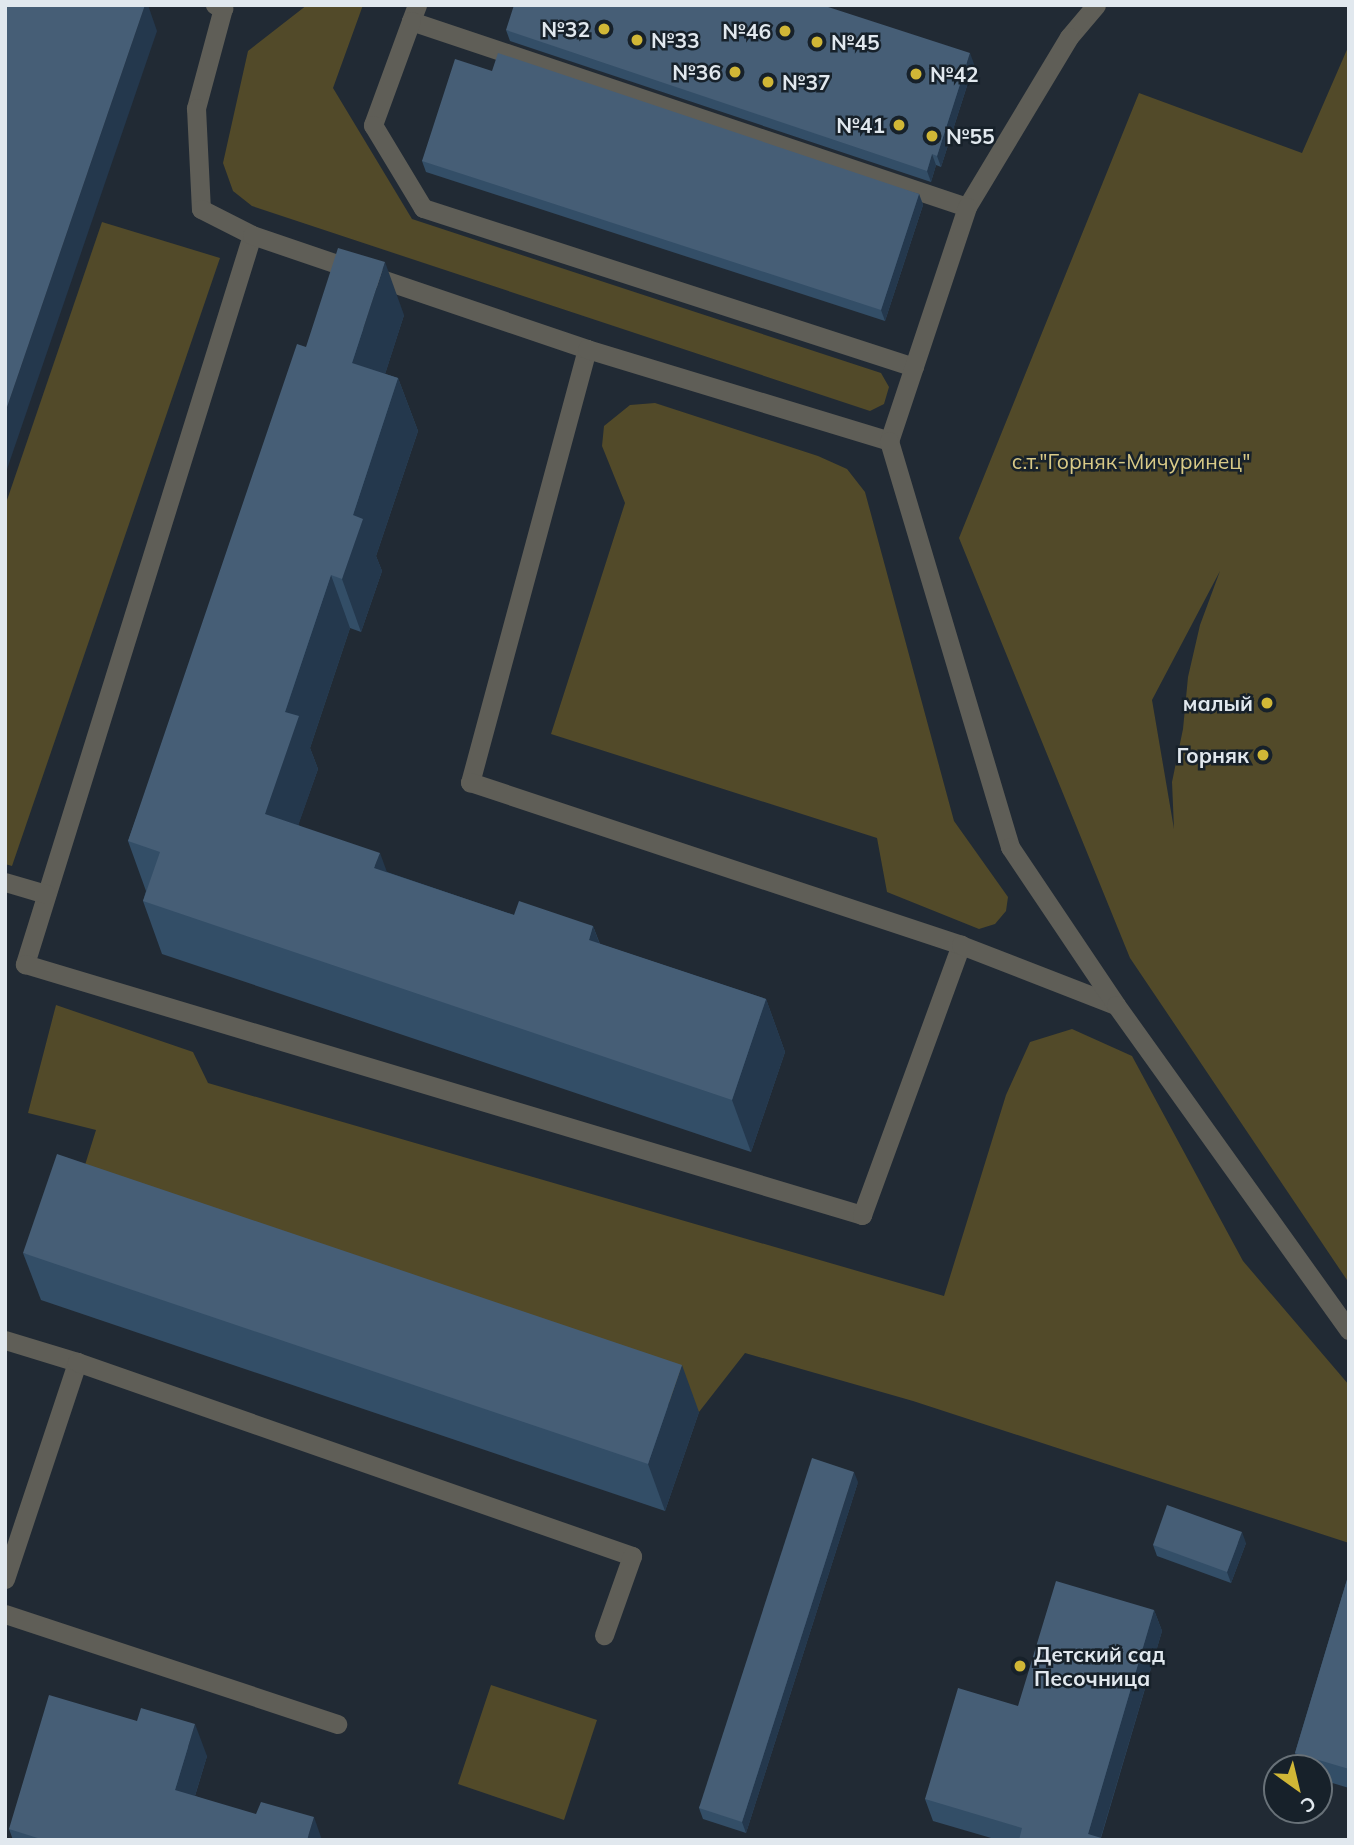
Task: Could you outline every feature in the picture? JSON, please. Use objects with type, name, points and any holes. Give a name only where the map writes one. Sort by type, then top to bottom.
[{"type":"street","points":[[1096,5],[1069,37],[967,207],[889,441],[1010,847],[1116,1005],[1349,1330]]},
{"type":"street","points":[[222,6],[196,108],[201,209],[252,235],[587,349],[889,441]]},
{"type":"street","points":[[914,367],[423,208],[373,125],[414,13],[967,207]]},
{"type":"street","points":[[252,235],[25,964],[862,1215],[961,945]]},
{"type":"street","points":[[587,349],[470,782],[961,945],[1116,1005]]},
{"type":"street","points":[[5,882],[46,894]]},
{"type":"street","points":[[5,1340],[77,1362],[632,1556],[604,1635]]},
{"type":"street","points":[[5,1579],[77,1362]]},
{"type":"street","points":[[5,1614],[337,1724]]},
{"type":"green space","points":[[307,5],[363,5],[333,88],[412,219],[881,373],[889,387],[884,404],[870,411],[252,206],[233,191],[223,163],[248,51]]},
{"type":"green space","name":"с.т.\"Горняк-Мичуринец\"","points":[[1349,45],[1349,1283],[1130,958],[959,538],[1139,93],[1302,153]],"holes":[[[1220,571],[1200,625],[1188,677],[1183,729],[1172,782],[1174,829],[1152,700]]]},
{"type":"green space","points":[[102,222],[220,258],[12,866],[5,864],[5,506]]},
{"type":"green space","points":[[655,403],[818,456],[847,469],[865,492],[954,821],[1008,897],[1006,911],[995,924],[979,929],[887,892],[877,838],[551,734],[625,503],[602,446],[604,426],[630,405]]},
{"type":"green space","points":[[56,1005],[193,1052],[208,1083],[944,1296],[1006,1095],[1030,1042],[1072,1029],[1132,1056],[1243,1261],[1349,1385],[1349,1543],[913,1401],[745,1353],[699,1412],[74,1200],[96,1130],[28,1113]]},
{"type":"green space","points":[[491,1685],[597,1720],[564,1820],[458,1784]]},
{"type":"building","points":[[5,5],[145,5],[5,413]]},
{"type":"building","points":[[514,5],[822,5],[970,53],[937,156],[932,154],[927,171],[506,30]]},
{"type":"building","points":[[498,53],[919,194],[881,310],[422,161],[455,59],[492,71]]},
{"type":"building","points":[[338,248],[385,262],[352,363],[398,378],[353,515],[363,519],[342,579],[331,575],[285,712],[299,716],[265,814],[380,853],[374,868],[514,915],[519,901],[593,926],[589,940],[766,999],[732,1100],[143,901],[160,852],[128,841],[297,344],[306,347]]},
{"type":"building","points":[[57,1154],[682,1365],[648,1464],[23,1253]]},
{"type":"building","points":[[812,1458],[854,1472],[742,1822],[699,1808]]},
{"type":"building","points":[[1167,1505],[1242,1532],[1227,1572],[1153,1545]]},
{"type":"building","points":[[1349,1573],[1349,1769],[1333,1764],[1333,1754],[1295,1753]]},
{"type":"building","points":[[1056,1581],[1154,1610],[1088,1834],[1108,1840],[1019,1840],[1022,1828],[925,1799],[958,1688],[1018,1706]]},
{"type":"building","points":[[49,1695],[137,1721],[141,1708],[195,1724],[175,1790],[256,1814],[261,1802],[314,1817],[307,1840],[44,1840],[9,1829]]},
{"type":"place","name":"№32","points":[[604,29]]},
{"type":"place","name":"№46","points":[[785,31]]},
{"type":"place","name":"№33","points":[[637,40]]},
{"type":"place","name":"№45","points":[[817,42]]},
{"type":"place","name":"№36","points":[[735,72]]},
{"type":"place","name":"№42","points":[[916,74]]},
{"type":"place","name":"№37","points":[[768,82]]},
{"type":"place","name":"№41","points":[[899,125]]},
{"type":"place","name":"№55","points":[[932,136]]},
{"type":"place","name":"малый","points":[[1267,703]]},
{"type":"place","name":"Горняк","points":[[1263,755]]},
{"type":"place","name":"Детский сад Песочница","points":[[1020,1666]]}]
